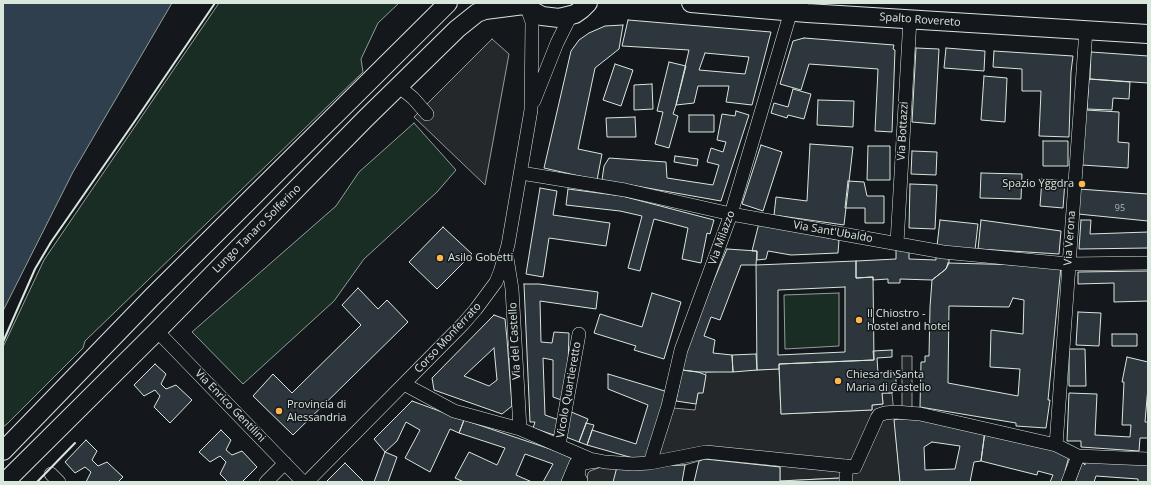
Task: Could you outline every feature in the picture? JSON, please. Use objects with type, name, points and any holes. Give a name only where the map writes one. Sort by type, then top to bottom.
[{"type":"main road","points":[[3,436],[30,418],[56,395],[241,208],[448,3]]},
{"type":"main road","points":[[525,5],[538,14],[550,18],[563,18],[582,9],[588,3]]},
{"type":"main road","name":"Spalto Rovereto","points":[[691,3],[791,11],[1148,34]]},
{"type":"main road","name":"Lungo Tanaro Solferino","points":[[5,482],[157,331],[398,86],[457,29],[477,13],[493,8],[525,5]]},
{"type":"main road","points":[[3,451],[53,401],[56,395]]},
{"type":"street","name":"Corso Monferrato","points":[[307,482],[463,324],[496,282],[506,253],[531,110],[532,22],[525,5]]},
{"type":"street","name":"Via Milazzo","points":[[650,463],[668,406],[681,350],[731,214],[791,11]]},
{"type":"street","name":"Corso Monferrato","points":[[531,110],[557,43],[571,15]]},
{"type":"street","name":"Via Bottazzi","points":[[897,243],[910,19]]},
{"type":"street","name":"Via Verona","points":[[1056,445],[1086,30]]},
{"type":"street","points":[[398,86],[413,98],[427,114]]},
{"type":"street","name":"Via Sant'Ubaldo","points":[[521,173],[625,190],[731,214],[943,252],[1068,264],[1148,263]]},
{"type":"street","name":"Via del Castello","points":[[506,253],[512,289],[520,429]]},
{"type":"street","name":"Via Enrico Gentilini","points":[[157,331],[303,482]]},
{"type":"street","name":"Vicolo Quartieretto","points":[[559,445],[580,334]]},
{"type":"street","points":[[404,384],[454,411],[520,429],[590,459],[605,462]]},
{"type":"street","points":[[582,481],[578,470],[581,464],[594,461],[633,464],[650,463],[706,452],[856,466],[879,415],[895,412],[920,414],[1056,445],[1078,456],[1148,459]]},
{"type":"street","points":[[568,482],[577,460],[576,455],[572,451]]},
{"type":"street","points":[[1068,482],[1078,456]]},
{"type":"street","points":[[266,482],[285,463]]},
{"type":"street","points":[[846,466],[846,482]]},
{"type":"street","points":[[568,482],[574,478],[582,481]]},
{"type":"green space","points":[[219,3],[399,3],[378,23],[361,59],[363,72],[85,341],[83,348],[3,427],[3,347],[44,260]]},
{"type":"green space","points":[[414,123],[456,170],[437,192],[364,259],[334,301],[243,384],[192,332],[336,206],[359,172]]},
{"type":"green space","points":[[839,293],[839,346],[785,349],[784,295]]},
{"type":"shaded area","points":[[492,39],[509,54],[485,185],[414,117]]},
{"type":"shaded area","points":[[902,356],[912,356],[912,408],[902,408]]},
{"type":"shaded area","points":[[779,369],[781,414],[872,410],[872,405],[883,404],[882,393],[892,393],[900,482],[841,482],[840,478],[780,481],[780,467],[705,459],[685,465],[653,466],[673,408],[695,410],[698,393],[703,392],[706,372]]},
{"type":"shaded area","points":[[601,467],[617,467],[614,482],[588,482],[588,473]]},
{"type":"water","points":[[3,3],[172,3],[73,172],[3,311]]},
{"type":"building","points":[[628,20],[771,32],[752,105],[726,102],[729,86],[698,86],[694,103],[676,105],[689,50],[622,46]],"holes":[[[705,53],[749,57],[745,74],[699,70]]]},
{"type":"building","points":[[623,25],[619,49],[595,68],[578,149],[602,154],[597,180],[544,168],[571,51],[579,40],[589,33],[605,26]]},
{"type":"building","points":[[804,38],[894,45],[892,132],[875,131],[878,69],[809,64],[801,90],[780,84],[793,41]]},
{"type":"building","points":[[916,48],[939,49],[935,124],[912,122]]},
{"type":"building","points":[[946,48],[985,51],[984,71],[944,68]]},
{"type":"building","points":[[994,51],[1073,56],[1071,72],[1069,137],[1039,136],[1041,91],[1022,91],[1022,69],[993,67]]},
{"type":"building","points":[[1091,52],[1148,56],[1148,83],[1090,79]]},
{"type":"building","points":[[669,62],[686,66],[673,114],[678,116],[669,148],[655,144],[663,112],[657,111]]},
{"type":"building","points":[[615,64],[633,70],[621,106],[603,100]]},
{"type":"building","points":[[984,76],[1007,78],[1005,122],[981,120]]},
{"type":"building","points":[[1089,79],[1130,82],[1129,99],[1113,98],[1112,110],[1087,109]]},
{"type":"building","points":[[652,84],[653,109],[634,110],[634,85]]},
{"type":"building","points":[[793,89],[811,94],[804,119],[788,115],[787,118],[771,113],[774,103],[788,107]]},
{"type":"building","points":[[818,100],[854,101],[853,127],[817,125]]},
{"type":"building","points":[[1086,110],[1119,112],[1118,142],[1129,143],[1128,168],[1082,165]]},
{"type":"building","points":[[736,111],[749,115],[721,201],[602,180],[604,166],[609,158],[666,162],[667,178],[713,185],[719,165],[707,162],[711,148],[723,152],[726,142],[717,140],[722,114],[735,116]]},
{"type":"building","points":[[689,115],[714,115],[714,132],[689,132]]},
{"type":"building","points":[[635,117],[636,137],[607,137],[606,118]]},
{"type":"building","points":[[1043,141],[1068,141],[1068,166],[1043,166]]},
{"type":"building","points":[[810,144],[853,147],[844,225],[774,215],[776,197],[807,201]]},
{"type":"building","points":[[761,145],[782,152],[763,211],[742,204]]},
{"type":"building","points":[[868,146],[890,146],[890,180],[867,180]]},
{"type":"building","points":[[912,151],[937,152],[936,175],[911,174]]},
{"type":"building","points":[[675,156],[698,159],[697,166],[674,162]]},
{"type":"building","points":[[981,173],[1022,174],[1021,199],[980,198]]},
{"type":"building","points":[[1042,179],[1065,181],[1063,208],[1040,206]]},
{"type":"building","points":[[848,181],[864,182],[867,196],[884,196],[884,223],[865,223],[865,208],[845,208]]},
{"type":"building","points":[[910,184],[937,185],[935,229],[909,228]]},
{"type":"building","points":[[540,188],[557,191],[553,215],[610,223],[606,246],[549,238],[543,277],[526,274]]},
{"type":"building","points":[[568,189],[622,196],[714,220],[710,234],[707,233],[701,263],[682,259],[688,228],[654,219],[640,271],[628,268],[642,216],[620,211],[566,205]]},
{"type":"building","points":[[1079,189],[1148,194],[1148,221],[1078,214]]},
{"type":"building","points":[[940,220],[978,224],[975,250],[937,246]]},
{"type":"building","points":[[981,220],[1061,231],[1059,254],[978,249]]},
{"type":"building","points":[[1081,220],[1091,220],[1090,234],[1148,232],[1148,248],[1079,249]]},
{"type":"building","points":[[759,223],[839,240],[838,253],[791,255],[768,251],[766,259],[757,260],[757,251],[752,251]]},
{"type":"building","name":"Asilo Gobetti","points":[[443,227],[472,254],[437,289],[409,262]]},
{"type":"building","points":[[896,247],[909,249],[909,259],[936,260],[936,255],[949,256],[949,263],[946,269],[932,280],[900,279],[900,283],[888,283],[888,279],[873,280],[873,277],[856,278],[856,261],[896,259]]},
{"type":"building","points":[[727,249],[757,251],[756,265],[741,265],[720,320],[711,317],[704,336],[715,340],[713,353],[732,355],[733,372],[698,372],[682,370],[684,351]]},
{"type":"building","name":"Il Chiostro - hostel and hotel","points":[[856,261],[856,278],[873,277],[874,360],[779,364],[779,369],[757,370],[756,265]],"holes":[[[845,287],[845,352],[778,355],[778,290]]]},
{"type":"building","points":[[948,263],[1061,266],[1048,400],[1050,400],[1046,428],[1016,426],[1016,423],[920,407],[921,362],[925,362],[925,356],[929,356],[932,280],[946,269]],"holes":[[[1013,298],[1024,300],[1023,334],[991,330],[990,367],[1020,369],[1018,396],[948,383],[949,306],[1009,307]]]},
{"type":"building","points":[[1148,271],[1148,301],[1114,302],[1114,283],[1078,284],[1078,272]]},
{"type":"building","points":[[524,284],[539,284],[598,292],[596,309],[540,301],[541,342],[552,343],[554,332],[569,333],[567,402],[553,397],[553,360],[543,358],[545,415],[562,421],[557,436],[533,428],[535,422],[530,422]]},
{"type":"building","points":[[358,288],[378,309],[387,300],[408,322],[293,435],[253,396],[273,374],[292,393],[361,325],[342,305]]},
{"type":"building","points":[[652,293],[681,302],[664,359],[634,350],[636,346],[594,333],[600,314],[642,327]]},
{"type":"building","points":[[1078,312],[1101,313],[1099,346],[1076,345]]},
{"type":"building","points":[[494,315],[505,319],[512,406],[502,414],[434,390],[432,378]],"holes":[[[494,348],[497,380],[489,386],[464,376]]]},
{"type":"building","points":[[1112,334],[1137,334],[1137,346],[1112,346]]},
{"type":"building","points":[[1069,349],[1085,349],[1086,386],[1069,386]]},
{"type":"building","name":"Chiesa di Santa Maria di Castello","points":[[892,350],[892,357],[877,358],[878,373],[893,372],[896,377],[896,386],[892,393],[882,393],[883,404],[872,405],[872,410],[781,414],[779,364],[874,360],[873,351]]},
{"type":"building","points":[[756,354],[757,370],[733,372],[732,355]]},
{"type":"building","points":[[1127,357],[1148,362],[1148,387],[1145,422],[1148,422],[1148,438],[1140,438],[1139,451],[1081,447],[1081,441],[1067,441],[1069,393],[1097,394],[1095,435],[1130,437],[1131,425],[1122,425],[1124,382],[1122,382]]},
{"type":"building","points":[[155,364],[166,374],[161,384],[166,389],[176,385],[192,400],[170,423],[154,407],[160,396],[155,390],[144,396],[134,385]]},
{"type":"building","points":[[682,370],[698,372],[706,375],[703,393],[698,393],[696,404],[676,401]]},
{"type":"building","points":[[608,374],[668,392],[645,459],[640,460],[587,445],[592,430],[636,444],[648,405],[608,389]]},
{"type":"building","points":[[412,401],[464,420],[459,433],[450,429],[430,472],[405,458],[420,430],[406,422],[397,441],[385,452],[374,439]]},
{"type":"building","points":[[569,411],[588,419],[579,442],[566,437]]},
{"type":"building","points":[[920,419],[985,431],[981,461],[974,462],[970,482],[900,482],[894,420]],"holes":[[[932,442],[960,446],[955,469],[925,470],[924,447]]]},
{"type":"building","points":[[464,420],[559,452],[573,459],[561,482],[543,482],[553,464],[525,454],[516,475],[532,482],[464,482],[455,478],[469,452],[497,465],[505,448],[459,433]]},
{"type":"building","points":[[586,423],[594,425],[587,445],[579,442]]},
{"type":"building","points":[[221,430],[231,440],[226,450],[232,455],[242,451],[257,467],[242,482],[228,482],[220,474],[226,462],[220,456],[210,462],[199,452]]},
{"type":"building","points":[[985,431],[1070,453],[1066,472],[1061,482],[1050,482],[1053,475],[1038,471],[1037,475],[981,461]]},
{"type":"building","points":[[86,440],[97,451],[92,460],[98,466],[107,462],[123,477],[118,482],[86,482],[91,472],[85,467],[75,473],[65,462]]},
{"type":"building","points":[[385,452],[397,457],[388,482],[374,482]]},
{"type":"building","points":[[705,459],[780,467],[780,482],[694,482],[699,461]]},
{"type":"building","points":[[1085,460],[1148,465],[1148,482],[1138,482],[1138,479],[1096,476],[1094,482],[1075,482],[1082,462],[1085,465]]},
{"type":"building","points":[[345,463],[364,482],[326,482]]},
{"type":"building","points":[[685,465],[682,482],[613,482],[617,467]]},
{"type":"building","points":[[840,478],[841,482],[780,482],[780,481]]},
{"type":"wall","points":[[3,342],[35,269],[51,242],[215,3]]},
{"type":"wall","points":[[37,482],[75,443]]},
{"type":"place","name":"Spazio Yggdra","points":[[1082,184]]},
{"type":"place","name":"Asilo Gobetti","points":[[440,258]]},
{"type":"place","name":"Il Chiostro - hostel and hotel","points":[[859,320]]},
{"type":"place","name":"Chiesa di Santa Maria di Castello","points":[[838,381]]},
{"type":"place","name":"Provincia di Alessandria","points":[[279,411]]}]
